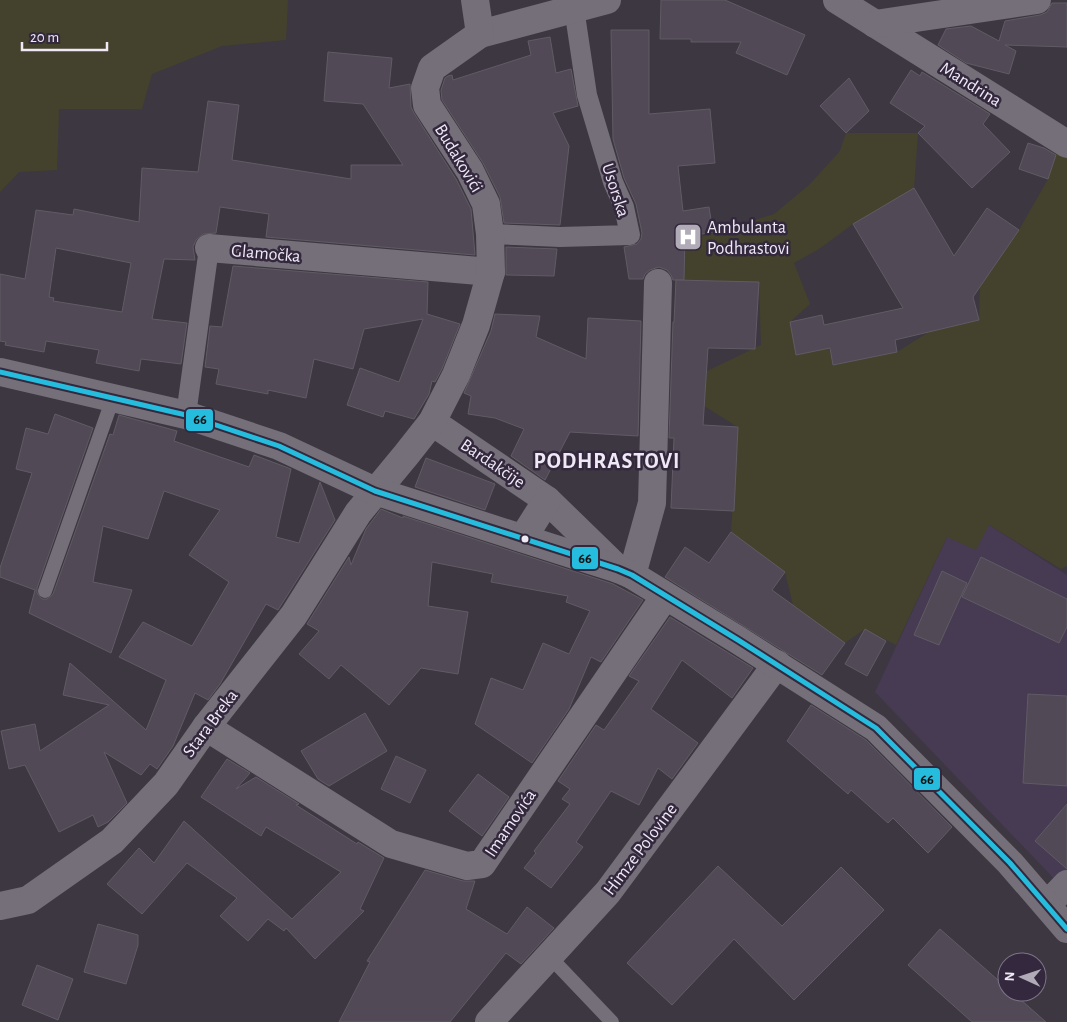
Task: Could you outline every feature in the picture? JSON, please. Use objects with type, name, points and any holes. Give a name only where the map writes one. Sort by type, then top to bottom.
[{"type":"street","points":[[475,0],[480,34]]},
{"type":"street","name":"Budakovići","points":[[432,422],[456,375],[476,325],[491,272],[490,234],[486,204],[470,171],[427,105],[425,88],[432,68],[480,34],[607,0]]},
{"type":"street","points":[[875,24],[1037,0]]},
{"type":"street","name":"Mandrina","points":[[841,1],[1067,144]]},
{"type":"street","name":"Usorska","points":[[490,234],[560,238],[630,235],[624,207],[613,182],[587,95],[574,8]]},
{"type":"street","name":"Glamočka","points":[[186,415],[209,248],[491,272]]},
{"type":"street","points":[[625,572],[652,504],[658,283]]},
{"type":"street","name":"Bardakčije","points":[[0,372],[186,415],[279,446],[375,491],[625,572]]},
{"type":"street","points":[[375,491],[432,422]]},
{"type":"street","name":"Bardakčije","points":[[432,422],[547,500],[625,572],[777,664],[876,728],[1010,863],[1067,928]]},
{"type":"street","name":"Stara Breka","points":[[0,906],[28,900],[112,841],[166,784],[206,727],[294,615],[358,512],[375,491]]},
{"type":"street","points":[[523,538],[547,500]]},
{"type":"street","name":"Imamovića","points":[[206,727],[391,844],[467,866],[482,864],[661,602],[663,595]]},
{"type":"street","name":"Himze Polovine","points":[[489,1022],[608,892],[777,664]]},
{"type":"street","points":[[1047,905],[1067,884]]},
{"type":"lane","points":[[45,591],[113,398]]},
{"type":"lane","points":[[550,956],[612,1022]]},
{"type":"shaded area","points":[[0,0],[288,0],[286,40],[222,46],[152,74],[142,109],[59,109],[57,170],[19,172],[0,192]]},
{"type":"shaded area","points":[[846,133],[918,133],[914,188],[853,224],[819,249],[794,263],[810,304],[790,322],[796,355],[829,348],[834,365],[897,352],[929,332],[979,320],[980,286],[1019,230],[1048,179],[1057,152],[1067,155],[1067,566],[1061,569],[989,525],[976,550],[947,537],[896,645],[865,629],[845,643],[793,605],[785,572],[731,532],[738,427],[704,406],[707,371],[761,345],[759,282],[684,280],[685,242],[774,214],[810,184],[840,151]]},
{"type":"shaded area","points":[[989,525],[1067,575],[1067,879],[1061,886],[875,692],[947,537]]},
{"type":"building","points":[[661,0],[725,0],[805,35],[787,75],[736,53],[741,42],[691,42],[691,39],[660,39]]},
{"type":"building","points":[[1052,3],[1067,3],[1067,47],[1005,45],[1016,51],[1009,74],[966,63],[938,45],[946,29],[971,26],[999,41],[1005,21],[1040,15],[1047,12]]},
{"type":"building","points":[[611,30],[649,30],[649,114],[710,109],[715,163],[678,166],[683,211],[709,207],[713,232],[685,237],[684,280],[673,280],[667,270],[659,267],[650,270],[643,279],[629,279],[624,247],[637,244],[641,239],[642,233],[636,204],[624,178],[613,139]]},
{"type":"building","points":[[550,37],[556,73],[571,69],[578,106],[553,113],[569,146],[560,225],[504,223],[500,197],[483,163],[442,100],[441,90],[445,78],[448,76],[452,75],[453,80],[531,55],[528,41]]},
{"type":"building","points":[[328,52],[392,58],[389,88],[410,84],[411,107],[456,179],[471,209],[475,255],[266,237],[269,214],[220,207],[216,233],[203,234],[196,240],[193,247],[195,260],[164,259],[152,319],[187,323],[181,364],[141,359],[139,371],[96,363],[99,350],[46,341],[44,352],[5,345],[6,342],[0,341],[0,274],[25,279],[36,210],[73,215],[74,209],[139,222],[142,168],[198,172],[208,101],[239,105],[232,160],[351,179],[351,165],[403,165],[363,104],[324,101]],"holes":[[[56,248],[131,263],[122,312],[53,301],[54,298],[49,297]]]},
{"type":"building","points":[[911,70],[920,76],[922,72],[990,114],[983,124],[1010,152],[972,188],[918,133],[925,126],[890,103]]},
{"type":"building","points":[[849,78],[869,111],[846,133],[820,106]]},
{"type":"building","points":[[1028,143],[1044,148],[1056,155],[1048,179],[1019,169]]},
{"type":"building","points":[[914,188],[954,256],[987,208],[1019,230],[973,297],[979,320],[895,340],[897,352],[833,365],[830,348],[796,355],[790,322],[822,315],[824,325],[903,308],[853,224]]},
{"type":"building","points":[[506,247],[557,249],[554,276],[506,275]]},
{"type":"building","points":[[233,266],[428,282],[427,314],[460,324],[442,369],[435,382],[432,381],[429,394],[414,419],[385,411],[383,417],[347,405],[360,368],[399,382],[423,319],[364,329],[353,369],[314,359],[306,398],[268,390],[268,394],[216,384],[219,369],[205,367],[210,326],[222,327]]},
{"type":"building","points":[[676,280],[759,282],[755,349],[708,348],[703,425],[738,427],[734,511],[671,508],[674,438],[669,438]]},
{"type":"building","points":[[495,314],[540,316],[536,337],[586,359],[588,318],[641,321],[638,436],[570,432],[545,480],[511,456],[524,429],[495,418],[468,414],[471,396],[464,393],[491,331]]},
{"type":"building","points":[[55,414],[93,428],[37,588],[37,593],[42,599],[47,599],[53,594],[110,434],[113,435],[119,415],[177,431],[174,441],[249,467],[254,455],[291,469],[276,537],[299,543],[320,482],[335,520],[278,610],[266,604],[220,684],[208,700],[195,693],[173,746],[157,769],[150,764],[141,775],[104,752],[127,803],[108,822],[98,827],[93,815],[59,832],[25,765],[9,769],[1,731],[35,724],[40,751],[109,705],[63,695],[70,663],[146,730],[166,680],[119,657],[143,622],[192,646],[229,582],[189,555],[220,510],[164,491],[148,539],[103,526],[93,582],[132,590],[111,653],[29,613],[35,590],[0,577],[0,568],[32,473],[16,469],[26,428],[48,434]]},
{"type":"building","points":[[426,458],[495,484],[485,510],[415,487]]},
{"type":"building","points":[[381,509],[403,518],[403,516],[613,584],[643,600],[601,662],[591,657],[569,709],[532,763],[475,724],[491,678],[523,690],[543,643],[569,654],[590,611],[566,602],[568,596],[491,582],[493,574],[432,562],[428,606],[468,612],[458,674],[421,668],[389,705],[341,665],[329,679],[299,654],[319,631],[307,624],[349,557],[351,565],[366,529]]},
{"type":"building","points":[[731,532],[785,572],[772,590],[845,643],[822,675],[665,577],[685,547],[709,563]]},
{"type":"building","points":[[981,557],[1067,599],[1067,627],[1059,643],[962,597]]},
{"type":"building","points":[[942,571],[967,583],[939,645],[914,635]]},
{"type":"building","points":[[670,617],[753,668],[732,698],[682,660],[651,709],[698,743],[672,779],[658,768],[639,805],[611,791],[576,842],[583,847],[551,888],[524,868],[536,853],[534,851],[570,804],[562,799],[570,789],[558,781],[596,725],[604,730],[639,681],[629,676]]},
{"type":"building","points":[[865,629],[886,641],[867,676],[845,664]]},
{"type":"building","points":[[1028,694],[1067,696],[1067,786],[1023,783]]},
{"type":"building","points":[[811,705],[866,740],[952,827],[928,853],[893,818],[888,823],[851,790],[848,794],[787,741]]},
{"type":"building","points":[[365,713],[387,751],[329,786],[318,779],[301,751]]},
{"type":"building","points":[[396,756],[426,770],[410,803],[381,789]]},
{"type":"building","points":[[227,759],[250,773],[236,789],[256,777],[357,844],[358,842],[384,858],[360,909],[364,911],[315,959],[286,928],[284,931],[268,919],[248,941],[220,916],[237,898],[187,863],[142,914],[107,884],[139,848],[154,863],[184,821],[292,919],[341,872],[266,827],[261,836],[201,797]]},
{"type":"building","points":[[478,774],[509,797],[482,836],[449,811]]},
{"type":"building","points":[[1067,804],[1067,869],[1035,841]]},
{"type":"building","points":[[718,866],[782,926],[841,867],[884,910],[794,1000],[734,939],[672,1005],[627,963]]},
{"type":"building","points":[[425,870],[463,881],[475,881],[466,909],[507,934],[527,907],[554,928],[521,964],[506,953],[450,1022],[339,1022],[370,962],[367,961]]},
{"type":"building","points":[[98,924],[138,935],[138,945],[126,984],[84,972]]},
{"type":"building","points":[[940,929],[997,979],[997,1002],[1023,1002],[1046,1022],[972,1022],[908,965]]},
{"type":"building","points":[[37,965],[73,979],[58,1020],[22,1005]]},
{"type":"transit line","name":"66","points":[[0,372],[186,415],[279,446],[375,491],[632,575],[876,728],[1010,863],[1067,929]]},
{"type":"place","name":"Ambulanta Podhrastovi","points":[[688,237]]},
{"type":"district","name":"PODHRASTOVI","points":[[607,460]]}]
